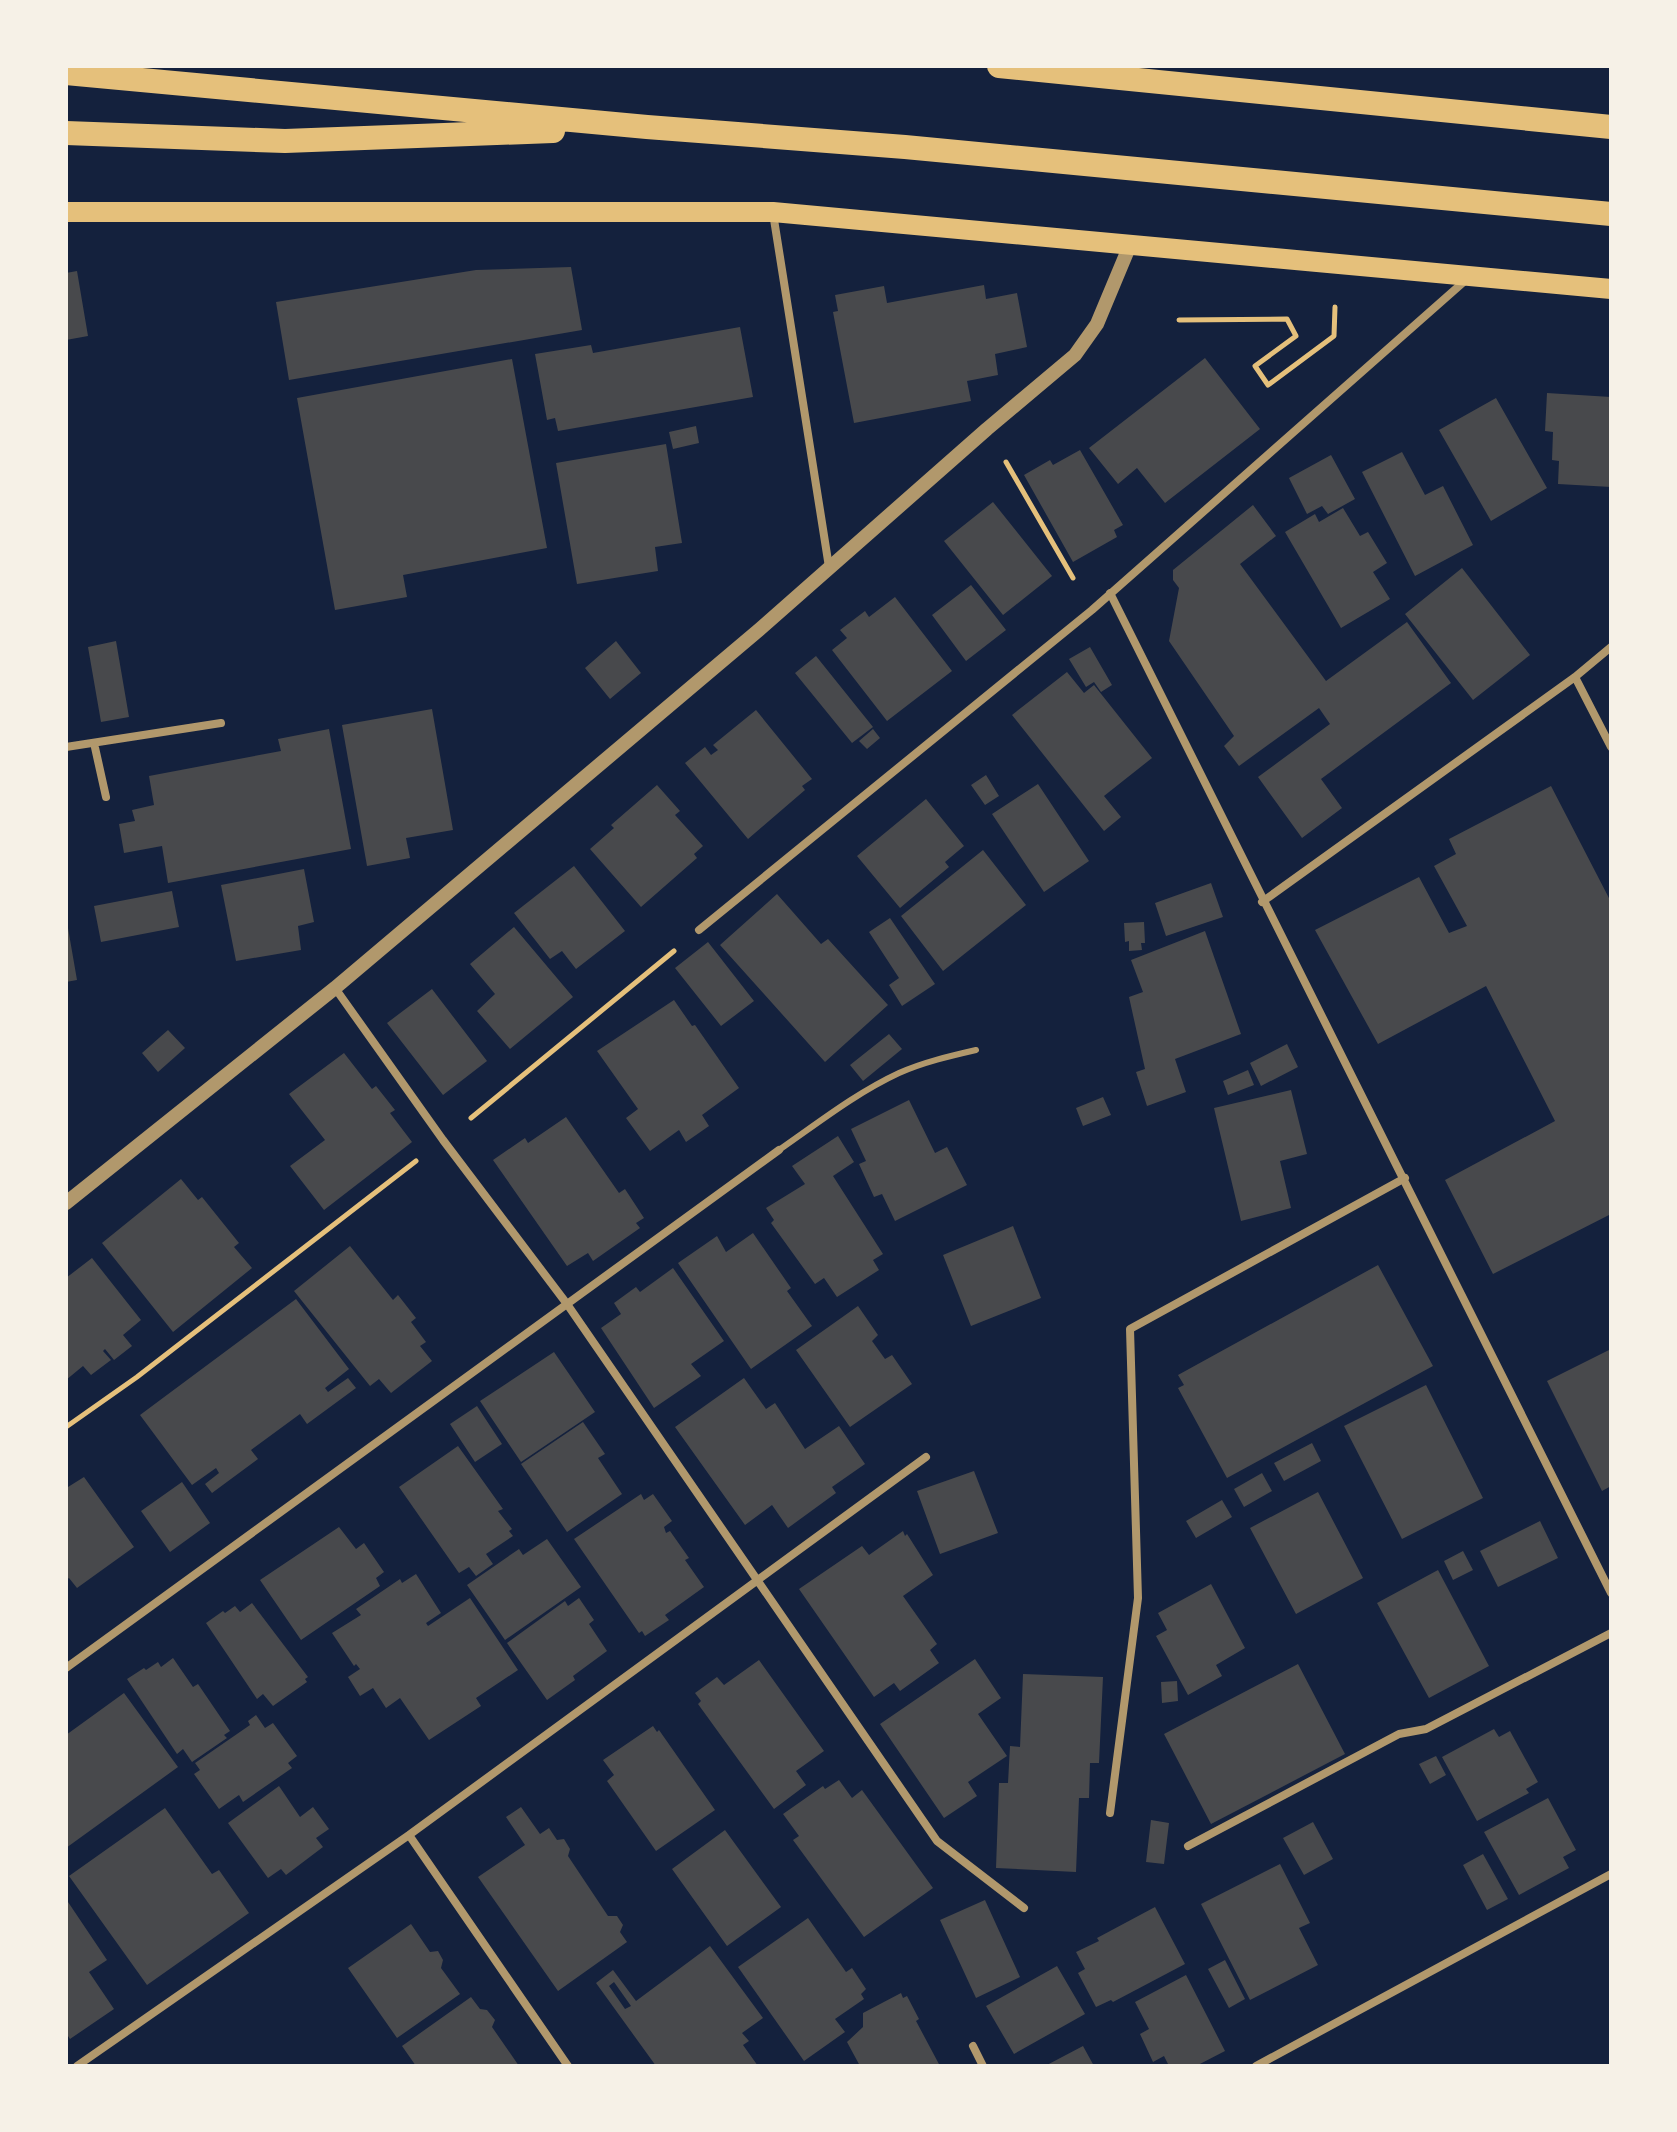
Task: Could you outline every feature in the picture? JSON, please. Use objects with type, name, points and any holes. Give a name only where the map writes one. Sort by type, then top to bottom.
[{"type":"highway","points":[[999,66],[1611,127]]},
{"type":"highway","points":[[66,73],[647,127],[905,147],[1611,214]]},
{"type":"highway","points":[[66,133],[285,141],[647,127]]},
{"type":"main road","points":[[66,212],[773,212],[1611,289]]},
{"type":"street","points":[[773,212],[829,568]]},
{"type":"street","points":[[66,1203],[335,988],[1075,355],[1097,324],[1130,245]]},
{"type":"street","points":[[699,930],[1092,610],[1470,277]]},
{"type":"street","points":[[1110,593],[1262,902],[1405,1178],[1611,1593]]},
{"type":"street","points":[[1262,902],[1575,677],[1611,647]]},
{"type":"street","points":[[1575,677],[1611,747]]},
{"type":"street","points":[[66,747],[221,723]]},
{"type":"street","points":[[94,743],[106,797]]},
{"type":"street","points":[[335,988],[443,1140],[567,1304],[937,1841],[1024,1908]]},
{"type":"street","points":[[66,1668],[779,1150]]},
{"type":"street","points":[[1110,1813],[1138,1598],[1130,1329],[1405,1178]]},
{"type":"street","points":[[77,2066],[409,1835],[926,1457]]},
{"type":"street","points":[[1188,1846],[1399,1734],[1426,1729],[1611,1633]]},
{"type":"street","points":[[409,1835],[568,2066]]},
{"type":"street","points":[[1256,2066],[1611,1874]]},
{"type":"street","points":[[973,2046],[983,2066]]},
{"type":"lane","points":[[779,1150],[863,1092],[899,1073],[935,1059],[976,1050]]},
{"type":"path","points":[[1179,320],[1287,319],[1296,336],[1255,366],[1268,385],[1334,336]]},
{"type":"path","points":[[987,429],[1092,610]]},
{"type":"path","points":[[66,1427],[137,1377],[443,1140],[699,930]]},
{"type":"building","points":[[571,267],[582,330],[289,380],[276,302],[476,270]]},
{"type":"building","points":[[77,271],[88,336],[66,340],[66,273]]},
{"type":"building","points":[[984,285],[986,299],[1017,293],[1027,347],[995,354],[998,375],[967,381],[971,401],[854,423],[833,312],[838,311],[835,295],[884,286],[887,303]]},
{"type":"building","points":[[740,327],[753,397],[558,431],[555,418],[547,420],[535,354],[591,345],[593,353]]},
{"type":"building","points":[[1205,358],[1260,429],[1165,503],[1137,468],[1118,484],[1089,448]]},
{"type":"building","points":[[512,359],[547,548],[403,575],[407,597],[335,610],[297,398]]},
{"type":"building","points":[[1547,393],[1611,397],[1611,487],[1558,484],[1559,461],[1552,460],[1553,432],[1545,431]]},
{"type":"building","points":[[1496,398],[1547,488],[1491,521],[1439,430]]},
{"type":"building","points":[[696,426],[699,443],[673,449],[669,432]]},
{"type":"building","points":[[666,444],[682,543],[655,547],[658,571],[577,584],[556,463]]},
{"type":"building","points":[[1080,450],[1123,525],[1114,530],[1117,537],[1073,562],[1024,475],[1050,460],[1053,465]]},
{"type":"building","points":[[1402,452],[1425,495],[1443,486],[1473,545],[1415,576],[1362,472]]},
{"type":"building","points":[[1331,455],[1355,499],[1328,514],[1322,506],[1307,514],[1289,478]]},
{"type":"building","points":[[993,502],[1052,576],[1003,615],[944,541]]},
{"type":"building","points":[[1253,505],[1276,536],[1240,564],[1326,681],[1407,622],[1451,683],[1321,779],[1342,808],[1302,838],[1258,777],[1330,724],[1319,708],[1239,766],[1224,746],[1234,736],[1169,641],[1179,588],[1173,580],[1173,570]]},
{"type":"building","points":[[1343,508],[1360,536],[1368,532],[1387,563],[1373,572],[1390,599],[1341,628],[1285,532],[1315,514],[1319,522]]},
{"type":"building","points":[[1462,568],[1530,655],[1473,700],[1405,614]]},
{"type":"building","points":[[971,585],[1006,630],[966,661],[932,615]]},
{"type":"building","points":[[895,597],[952,671],[887,721],[832,650],[847,638],[840,630],[865,611],[869,617]]},
{"type":"building","points":[[116,641],[129,717],[101,722],[88,647]]},
{"type":"building","points":[[616,641],[641,673],[610,699],[585,668]]},
{"type":"building","points":[[1090,647],[1112,685],[1101,692],[1094,682],[1086,687],[1069,659]]},
{"type":"building","points":[[816,656],[873,727],[852,743],[795,673]]},
{"type":"building","points":[[1067,672],[1084,693],[1094,685],[1152,758],[1104,796],[1121,817],[1104,831],[1012,715]]},
{"type":"building","points":[[432,709],[453,830],[406,838],[410,858],[367,866],[342,725]]},
{"type":"building","points":[[756,710],[812,779],[802,786],[805,790],[748,839],[685,763],[705,747],[711,755],[718,750],[713,745]]},
{"type":"building","points":[[329,729],[351,849],[168,883],[162,846],[124,853],[119,824],[135,821],[132,810],[154,805],[149,776],[281,751],[278,739]]},
{"type":"building","points":[[873,729],[880,738],[867,749],[859,741]]},
{"type":"building","points":[[986,775],[999,796],[985,805],[971,785]]},
{"type":"building","points":[[1038,784],[1089,861],[1044,892],[992,814]]},
{"type":"building","points":[[657,785],[680,811],[675,815],[703,846],[694,854],[697,858],[641,907],[590,849],[614,828],[611,825]]},
{"type":"building","points":[[1551,786],[1611,902],[1611,1214],[1493,1274],[1445,1180],[1555,1121],[1486,986],[1378,1044],[1315,930],[1419,877],[1449,933],[1467,926],[1434,866],[1456,854],[1449,839]]},
{"type":"building","points":[[926,799],[964,846],[945,862],[949,867],[900,908],[857,856]]},
{"type":"building","points":[[983,850],[1026,905],[943,971],[901,916]]},
{"type":"building","points":[[574,866],[625,931],[576,969],[562,951],[550,959],[514,913]]},
{"type":"building","points":[[304,869],[314,922],[298,926],[301,950],[236,961],[221,885]]},
{"type":"building","points":[[1211,883],[1223,917],[1166,936],[1155,903]]},
{"type":"building","points":[[172,891],[179,927],[101,942],[94,906]]},
{"type":"building","points":[[777,894],[821,944],[828,939],[888,1005],[825,1062],[720,945]]},
{"type":"building","points":[[890,918],[935,984],[902,1006],[889,985],[899,978],[869,932]]},
{"type":"building","points":[[1144,922],[1145,943],[1141,943],[1142,950],[1129,951],[1124,923]]},
{"type":"building","points":[[514,927],[573,997],[510,1049],[477,1011],[495,994],[470,964]]},
{"type":"building","points":[[66,929],[77,980],[66,982]]},
{"type":"building","points":[[1205,931],[1241,1034],[1175,1059],[1186,1092],[1147,1106],[1136,1072],[1145,1069],[1129,997],[1143,992],[1131,960]]},
{"type":"building","points":[[708,942],[754,1001],[721,1026],[675,968]]},
{"type":"building","points":[[432,989],[487,1061],[443,1095],[387,1023]]},
{"type":"building","points":[[674,1000],[739,1088],[702,1115],[709,1126],[686,1142],[679,1130],[650,1151],[626,1118],[638,1109],[597,1051]]},
{"type":"building","points":[[168,1030],[185,1048],[158,1072],[142,1053]]},
{"type":"building","points":[[889,1034],[902,1049],[863,1081],[850,1065]]},
{"type":"building","points":[[1287,1044],[1298,1067],[1261,1086],[1250,1063]]},
{"type":"building","points":[[344,1053],[372,1089],[376,1086],[395,1110],[390,1113],[412,1142],[324,1210],[290,1166],[325,1140],[289,1094]]},
{"type":"building","points":[[1248,1070],[1254,1085],[1228,1095],[1223,1081]]},
{"type":"building","points":[[1291,1090],[1307,1154],[1280,1161],[1291,1208],[1241,1221],[1214,1108]]},
{"type":"building","points":[[1103,1097],[1111,1115],[1083,1126],[1076,1108]]},
{"type":"building","points":[[909,1100],[935,1153],[947,1147],[967,1185],[895,1221],[882,1194],[874,1197],[859,1164],[866,1161],[851,1129]]},
{"type":"building","points":[[566,1117],[619,1193],[625,1189],[644,1218],[636,1223],[640,1228],[593,1261],[588,1253],[567,1266],[493,1160],[525,1138],[528,1143]]},
{"type":"building","points":[[838,1136],[854,1162],[833,1176],[883,1254],[873,1260],[879,1270],[837,1297],[824,1278],[815,1284],[771,1223],[774,1220],[766,1208],[805,1184],[792,1166]]},
{"type":"building","points":[[181,1179],[198,1200],[202,1197],[239,1243],[234,1247],[252,1268],[173,1332],[102,1243]]},
{"type":"building","points":[[1013,1226],[1041,1298],[971,1326],[943,1255]]},
{"type":"building","points":[[753,1233],[791,1288],[787,1291],[812,1326],[751,1369],[678,1263],[717,1236],[726,1252]]},
{"type":"building","points":[[350,1246],[393,1300],[398,1295],[416,1318],[411,1322],[426,1342],[420,1346],[432,1361],[391,1393],[379,1379],[370,1386],[294,1291]]},
{"type":"building","points":[[92,1258],[141,1320],[123,1335],[132,1346],[114,1360],[105,1349],[103,1351],[111,1360],[91,1375],[83,1366],[66,1380],[66,1278]]},
{"type":"building","points":[[1378,1265],[1433,1366],[1227,1478],[1178,1388],[1184,1385],[1178,1375]]},
{"type":"building","points":[[673,1268],[724,1341],[691,1364],[701,1376],[654,1408],[601,1328],[621,1314],[614,1303],[636,1287],[640,1292]]},
{"type":"building","points":[[296,1299],[349,1369],[325,1388],[328,1392],[348,1378],[356,1388],[307,1424],[300,1414],[251,1450],[258,1459],[212,1493],[205,1484],[219,1473],[216,1468],[192,1485],[140,1415]]},
{"type":"building","points":[[858,1306],[878,1335],[872,1341],[885,1359],[892,1355],[912,1384],[850,1427],[796,1350]]},
{"type":"building","points":[[1611,1349],[1611,1486],[1602,1491],[1547,1381]]},
{"type":"building","points":[[554,1352],[595,1412],[521,1462],[480,1401]]},
{"type":"building","points":[[744,1378],[766,1409],[775,1403],[805,1449],[839,1426],[865,1464],[832,1487],[836,1493],[788,1528],[772,1505],[745,1525],[675,1427]]},
{"type":"building","points":[[1426,1385],[1483,1498],[1402,1539],[1344,1426]]},
{"type":"building","points":[[477,1406],[502,1444],[475,1462],[450,1424]]},
{"type":"building","points":[[583,1422],[605,1454],[598,1458],[622,1494],[567,1532],[521,1464]]},
{"type":"building","points":[[1312,1443],[1321,1461],[1284,1481],[1274,1463]]},
{"type":"building","points":[[458,1446],[503,1509],[498,1511],[512,1529],[509,1531],[513,1536],[486,1554],[493,1564],[476,1576],[469,1567],[459,1573],[399,1487]]},
{"type":"building","points":[[974,1471],[998,1533],[940,1554],[917,1491]]},
{"type":"building","points":[[1262,1473],[1272,1491],[1244,1507],[1234,1489]]},
{"type":"building","points":[[84,1477],[134,1547],[77,1588],[69,1578],[66,1580],[66,1484],[68,1487]]},
{"type":"building","points":[[182,1482],[210,1523],[170,1552],[141,1511]]},
{"type":"building","points":[[1318,1492],[1363,1578],[1296,1614],[1250,1528]]},
{"type":"building","points":[[641,1494],[644,1500],[653,1494],[672,1521],[664,1527],[666,1533],[670,1531],[689,1558],[685,1560],[704,1587],[665,1615],[669,1620],[645,1636],[642,1631],[639,1633],[574,1539]]},
{"type":"building","points":[[1222,1500],[1232,1517],[1196,1538],[1186,1521]]},
{"type":"building","points":[[1540,1521],[1558,1558],[1498,1587],[1480,1551]]},
{"type":"building","points":[[339,1527],[356,1549],[364,1543],[384,1572],[376,1578],[380,1586],[301,1640],[260,1580]]},
{"type":"building","points":[[903,1531],[933,1575],[903,1596],[937,1644],[930,1650],[939,1663],[900,1691],[894,1683],[874,1697],[799,1589],[862,1546],[869,1555]]},
{"type":"building","points":[[547,1539],[581,1587],[505,1640],[467,1585],[519,1549],[523,1555]]},
{"type":"building","points":[[1463,1551],[1473,1570],[1453,1580],[1444,1561]]},
{"type":"building","points":[[1438,1570],[1489,1666],[1429,1698],[1377,1603]]},
{"type":"building","points":[[416,1574],[441,1613],[426,1623],[428,1626],[470,1598],[518,1670],[476,1698],[481,1706],[429,1740],[400,1698],[386,1708],[373,1688],[360,1696],[348,1677],[360,1669],[356,1664],[354,1666],[332,1633],[361,1615],[356,1609],[400,1579],[402,1583]]},
{"type":"building","points":[[1211,1584],[1245,1648],[1216,1665],[1222,1676],[1188,1695],[1156,1636],[1167,1630],[1158,1613]]},
{"type":"building","points":[[579,1598],[594,1620],[589,1624],[607,1651],[547,1700],[507,1643],[565,1601],[568,1606]]},
{"type":"building","points":[[252,1603],[308,1677],[305,1679],[307,1682],[273,1706],[263,1694],[257,1699],[206,1623],[223,1611],[225,1613],[235,1606],[240,1612]]},
{"type":"building","points":[[173,1658],[193,1687],[198,1684],[230,1731],[224,1735],[227,1738],[192,1762],[183,1749],[177,1754],[127,1679],[158,1662],[161,1667]]},
{"type":"building","points":[[975,1659],[1001,1698],[978,1714],[1007,1756],[968,1782],[977,1796],[944,1818],[880,1724]]},
{"type":"building","points":[[759,1660],[824,1751],[796,1771],[806,1785],[774,1809],[698,1704],[701,1701],[695,1693],[717,1677],[724,1685]]},
{"type":"building","points":[[1298,1664],[1345,1754],[1211,1824],[1164,1734]]},
{"type":"building","points":[[1023,1674],[1103,1677],[1099,1763],[1090,1763],[1089,1798],[1079,1798],[1076,1872],[996,1868],[999,1783],[1008,1783],[1010,1746],[1020,1747]]},
{"type":"building","points":[[1177,1681],[1178,1701],[1162,1703],[1161,1682]]},
{"type":"building","points":[[124,1693],[178,1767],[66,1848],[66,1735]]},
{"type":"building","points":[[256,1715],[265,1728],[273,1723],[297,1756],[288,1763],[292,1768],[243,1802],[239,1795],[219,1809],[194,1774],[200,1770],[195,1763],[250,1725],[248,1721]]},
{"type":"building","points":[[653,1726],[657,1732],[659,1730],[715,1810],[656,1851],[607,1781],[614,1775],[603,1760]]},
{"type":"building","points":[[1494,1729],[1499,1737],[1510,1731],[1538,1782],[1526,1789],[1529,1793],[1477,1821],[1442,1757]]},
{"type":"building","points":[[1436,1756],[1446,1775],[1430,1784],[1419,1764]]},
{"type":"building","points":[[839,1780],[852,1798],[862,1790],[933,1888],[864,1937],[793,1840],[799,1836],[783,1814],[823,1786],[825,1789]]},
{"type":"building","points":[[279,1786],[300,1817],[313,1807],[329,1829],[316,1838],[323,1847],[286,1875],[281,1869],[268,1878],[228,1823]]},
{"type":"building","points":[[1548,1798],[1576,1850],[1563,1857],[1569,1868],[1519,1895],[1484,1832]]},
{"type":"building","points":[[521,1807],[540,1834],[549,1828],[557,1840],[564,1839],[570,1849],[568,1856],[608,1916],[617,1916],[623,1925],[620,1932],[627,1942],[558,1991],[478,1877],[525,1845],[506,1817]]},
{"type":"building","points":[[165,1808],[212,1874],[219,1870],[249,1913],[147,1985],[69,1876]]},
{"type":"building","points":[[1151,1820],[1169,1823],[1164,1864],[1146,1862]]},
{"type":"building","points":[[1313,1822],[1333,1859],[1304,1875],[1283,1838]]},
{"type":"building","points":[[725,1830],[781,1907],[727,1946],[672,1869]]},
{"type":"building","points":[[1483,1854],[1508,1899],[1487,1910],[1463,1865]]},
{"type":"building","points":[[1280,1864],[1310,1923],[1299,1928],[1318,1965],[1250,2000],[1201,1904]]},
{"type":"building","points":[[66,1899],[107,1960],[89,1972],[114,2009],[70,2039],[66,2033]]},
{"type":"building","points":[[985,1900],[1020,1977],[976,1998],[940,1920]]},
{"type":"building","points":[[1155,1907],[1185,1964],[1113,2002],[1111,2000],[1096,2007],[1078,1973],[1085,1969],[1076,1952]]},
{"type":"building","points":[[808,1918],[846,1972],[852,1968],[866,1989],[861,1994],[864,1999],[835,2019],[845,2032],[804,2061],[738,1967]]},
{"type":"building","points":[[411,1924],[430,1952],[438,1951],[443,1960],[441,1968],[460,1994],[397,2038],[348,1968]]},
{"type":"building","points":[[710,1946],[763,2018],[742,2033],[749,2041],[743,2045],[758,2066],[656,2066],[596,1983],[613,1970],[636,2001]],"holes":[[[614,1982],[631,2006],[625,2009],[609,1986]]]},
{"type":"building","points":[[1225,1960],[1245,1999],[1229,2008],[1208,1969]]},
{"type":"building","points":[[1057,1966],[1085,2014],[1014,2054],[986,2006]]},
{"type":"building","points":[[1186,1975],[1225,2051],[1196,2066],[1169,2066],[1164,2056],[1153,2062],[1140,2034],[1149,2029],[1135,2002]]},
{"type":"building","points":[[901,1993],[903,1998],[907,1996],[919,2019],[916,2021],[940,2066],[860,2066],[847,2042],[863,2027],[863,2013]]},
{"type":"building","points":[[471,1997],[480,2009],[487,2010],[495,2020],[492,2027],[519,2066],[416,2066],[402,2046]]},
{"type":"building","points":[[1083,2046],[1094,2066],[1045,2066]]}]
